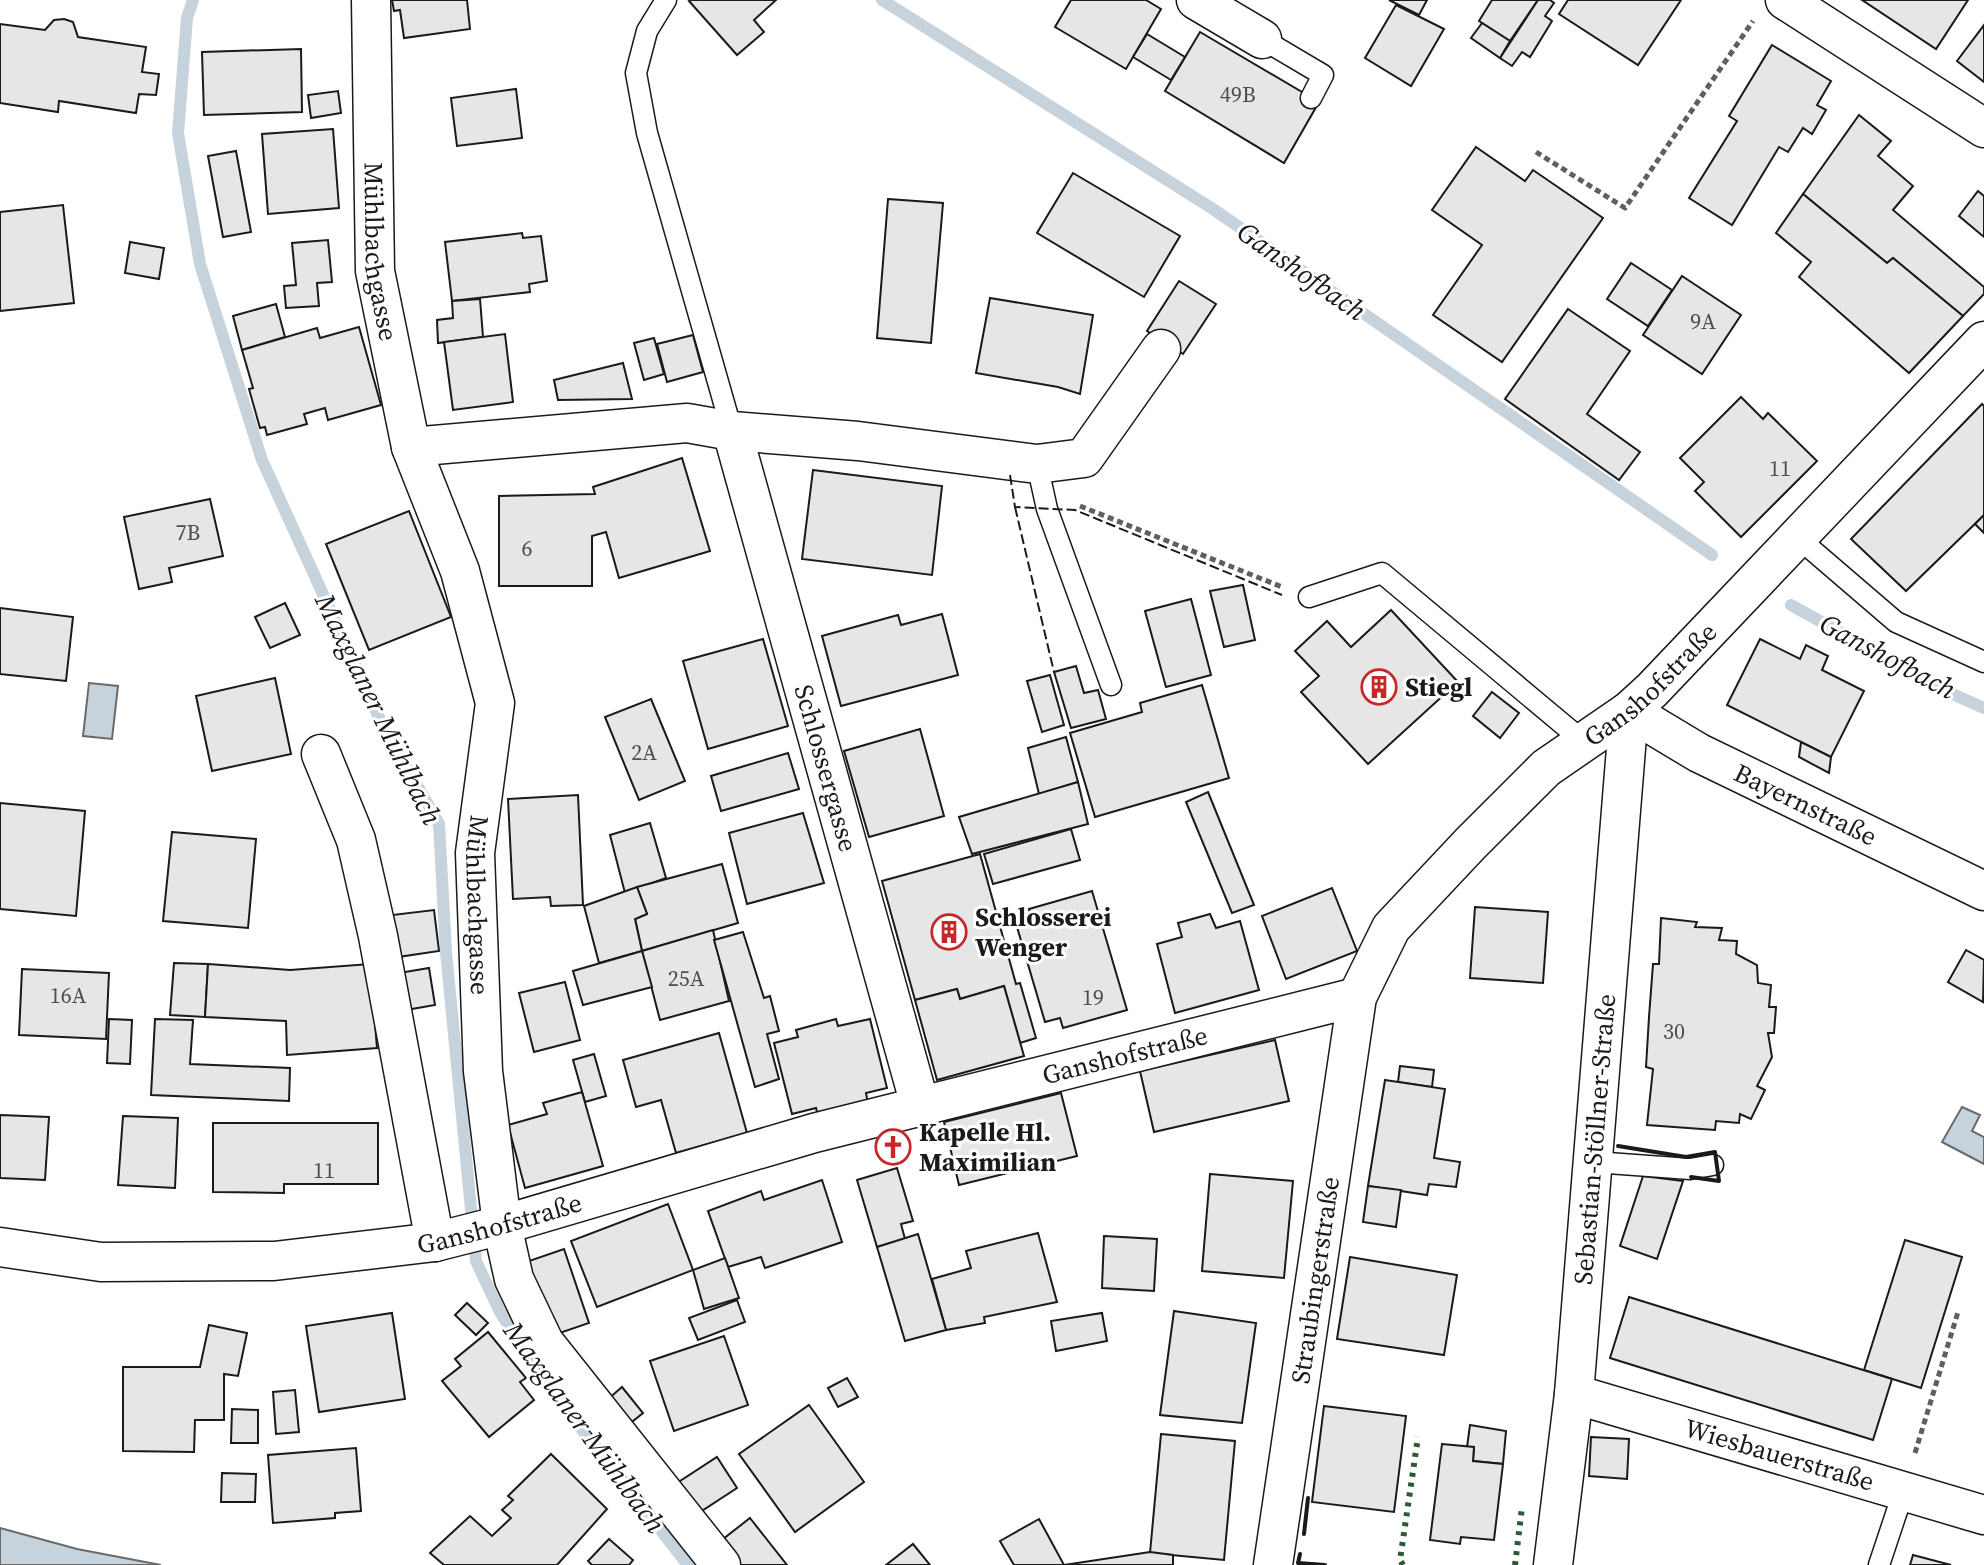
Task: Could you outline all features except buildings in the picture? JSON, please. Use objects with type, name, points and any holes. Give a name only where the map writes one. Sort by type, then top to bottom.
[{"type":"street","name":"Mühlbachgasse","points":[[371,0],[375,271],[411,447],[460,571],[495,703],[475,853],[483,1071],[469,1233]]},
{"type":"street","points":[[1196,0],[1262,39]]},
{"type":"street","points":[[1772,6],[1984,128]]},
{"type":"street","name":"Ganshofstraße","points":[[0,1247],[101,1262],[274,1261],[469,1233],[920,1105],[1357,997],[1391,928],[1546,768],[1629,711],[1984,341]]},
{"type":"street","points":[[411,447],[687,423],[732,431],[858,441],[1039,476],[1084,458],[1161,349]]},
{"type":"street","name":"Schlossergasse","points":[[732,431],[920,1105]]},
{"type":"street","name":"Bayernstraße","points":[[1629,711],[1699,753],[1984,891]]},
{"type":"street","name":"Sebastian-Stöllner-Straße","points":[[1553,1565],[1574,1394],[1629,711]]},
{"type":"street","name":"Mühlbachgasse","points":[[321,754],[356,840],[378,936],[469,1233],[514,1279],[544,1342],[721,1565]]},
{"type":"street","name":"Straubingerstraße","points":[[1273,1565],[1357,997]]},
{"type":"street","name":"Wiesbauerstraße","points":[[1574,1394],[1984,1515]]},
{"type":"lane","points":[[666,0],[647,31],[636,73],[647,133],[732,431]]},
{"type":"lane","points":[[1262,39],[1323,75],[1311,98]]},
{"type":"lane","points":[[1039,476],[1111,685]]},
{"type":"lane","points":[[1797,537],[1896,622],[1984,662]]},
{"type":"lane","points":[[1309,597],[1382,573],[1583,741]]},
{"type":"lane","points":[[1594,1162],[1690,1169],[1713,1165]]},
{"type":"lane","points":[[1879,1565],[1904,1490]]},
{"type":"path","points":[[1536,152],[1625,208],[1772,6]]},
{"type":"path","points":[[1039,476],[1208,559],[1309,597]]},
{"type":"path","points":[[1904,1490],[1958,1312]]},
{"type":"shaded area","points":[[89,683],[118,686],[112,739],[83,736]]},
{"type":"shaded area","points":[[1962,1107],[1980,1115],[1972,1131],[1984,1137],[1984,1164],[1942,1142]]},
{"type":"shaded area","points":[[0,1528],[77,1549],[161,1565],[0,1565]]},
{"type":"waterway","name":"Maxglaner Mühlbach","points":[[193,0],[187,18],[178,133],[200,264],[262,460],[382,724],[439,824],[446,952],[476,1261],[500,1312],[544,1381],[688,1565]]},
{"type":"waterway","name":"Ganshofbach","points":[[882,0],[1213,209],[1712,555]]},
{"type":"waterway","name":"Ganshofbach","points":[[1791,605],[1948,692],[1984,708]]},
{"type":"hedge","points":[[1403,1565],[1400,1560],[1418,1437]]},
{"type":"hedge","points":[[1515,1565],[1522,1507]]},
{"type":"fence","points":[[1010,475],[1015,507],[1075,510],[1282,595]]},
{"type":"fence","points":[[1015,507],[1054,672]]},
{"type":"wall","points":[[1618,1146],[1686,1157],[1715,1152],[1719,1181],[1691,1177]]},
{"type":"wall","points":[[1304,1534],[1308,1498]]},
{"type":"wall","points":[[1300,1554],[1298,1563],[1325,1565]]},
{"type":"place","name":"Stiegl","points":[[1379,687]]},
{"type":"place","name":"Schlosserei Wenger","points":[[949,932]]},
{"type":"place","name":"Kapelle Hl. Maximilian","points":[[893,1147]]}]
